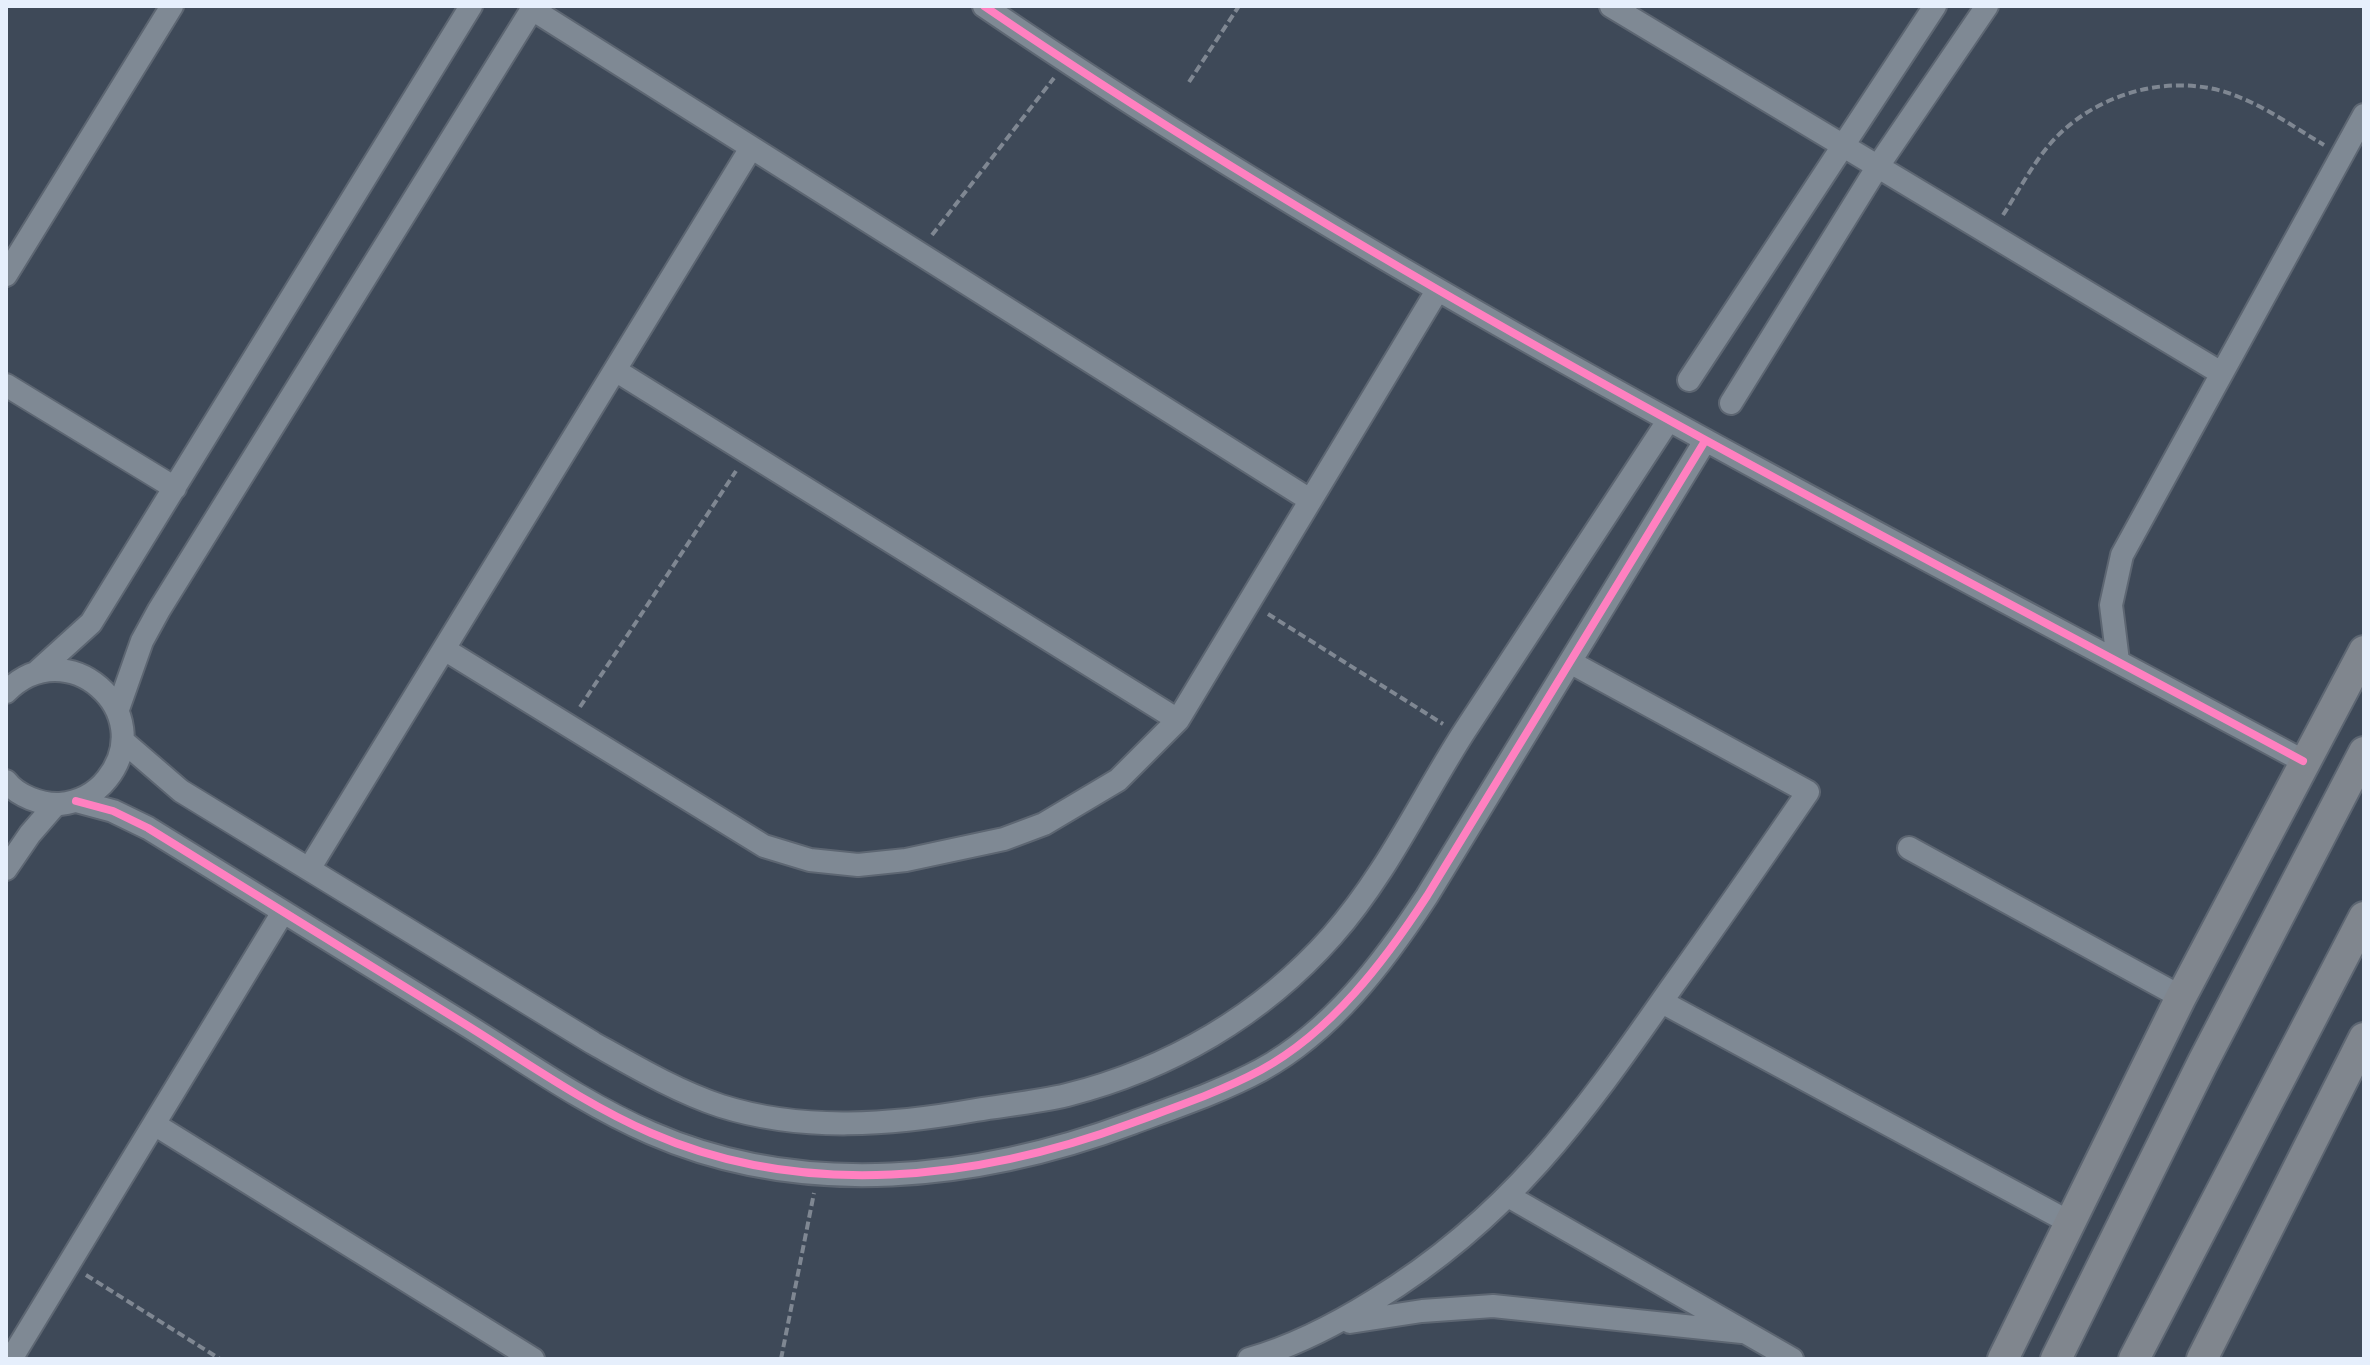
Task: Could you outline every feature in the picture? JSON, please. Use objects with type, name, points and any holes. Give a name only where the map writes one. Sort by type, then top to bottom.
[{"type":"main road","points":[[2003,1359],[2181,997],[2303,761],[2364,651]]},
{"type":"main road","points":[[2056,1359],[2203,1062],[2364,752]]},
{"type":"main road","points":[[2134,1359],[2364,917]]},
{"type":"main road","points":[[2202,1359],[2364,1038]]},
{"type":"street","points":[[6,275],[172,6]]},
{"type":"street","points":[[38,671],[91,623],[471,6]]},
{"type":"street","points":[[984,6],[1261,187],[1437,291],[1668,421],[2303,761]]},
{"type":"street","points":[[1689,380],[1846,147],[1935,6]]},
{"type":"street","points":[[1731,403],[1878,166],[1987,6]]},
{"type":"street","points":[[118,709],[142,641],[159,610],[533,8],[1310,500]]},
{"type":"street","points":[[1625,10],[2221,373]]},
{"type":"street","points":[[2118,661],[2111,605],[2122,555],[2364,115]]},
{"type":"street","points":[[309,869],[751,148]]},
{"type":"street","points":[[444,649],[764,846],[810,860],[858,865],[906,860],[1004,839],[1044,824],[1118,780],[1178,720],[1437,291]]},
{"type":"street","points":[[615,370],[1178,720]]},
{"type":"street","points":[[6,385],[175,488]]},
{"type":"street","points":[[123,741],[181,791],[593,1043],[656,1078],[721,1106],[791,1121],[864,1123],[935,1117],[1067,1095],[1162,1064],[1226,1029],[1283,985],[1333,935],[1376,877],[1462,736],[1668,421]]},
{"type":"street","points":[[6,781],[31,800],[66,803],[131,819],[595,1104],[651,1133],[740,1163],[817,1174],[924,1173],[1044,1151],[1107,1132],[1216,1092],[1264,1068],[1309,1036],[1354,995],[1394,948],[1705,441]]},
{"type":"street","points":[[1249,1359],[1301,1341],[1338,1323],[1427,1267],[1510,1197],[1573,1125],[1808,792],[1570,662]]},
{"type":"street","points":[[6,869],[30,834],[66,803],[100,789],[116,767],[123,741],[118,709],[104,690],[85,675],[62,669],[38,671],[10,683]]},
{"type":"street","points":[[1909,848],[2181,997]]},
{"type":"street","points":[[11,1359],[283,912]]},
{"type":"street","points":[[1662,1002],[2069,1222]]},
{"type":"street","points":[[154,1124],[497,1350],[533,1359]]},
{"type":"street","points":[[1510,1197],[1792,1359]]},
{"type":"street","points":[[1338,1323],[1422,1311],[1493,1306],[1742,1332]]},
{"type":"path","points":[[1189,82],[1239,6]]},
{"type":"path","points":[[918,253],[1066,62]]},
{"type":"path","points":[[1990,234],[2049,145],[2074,121],[2103,103],[2136,91],[2170,86],[2204,87],[2238,96],[2340,155]]},
{"type":"path","points":[[568,726],[748,453]]},
{"type":"path","points":[[1249,602],[1462,736]]},
{"type":"path","points":[[781,1359],[817,1174]]},
{"type":"path","points":[[69,1264],[220,1359]]},
{"type":"cycle path","points":[[984,6],[1143,111],[1304,211],[1468,307],[1800,492],[2303,761]]},
{"type":"cycle path","points":[[76,801],[113,811],[148,828],[576,1094],[651,1133],[709,1154],[769,1168],[830,1174],[892,1174],[953,1169],[1014,1158],[1074,1143],[1230,1085],[1287,1054],[1333,1015],[1393,946],[1427,896],[1705,441]]}]
